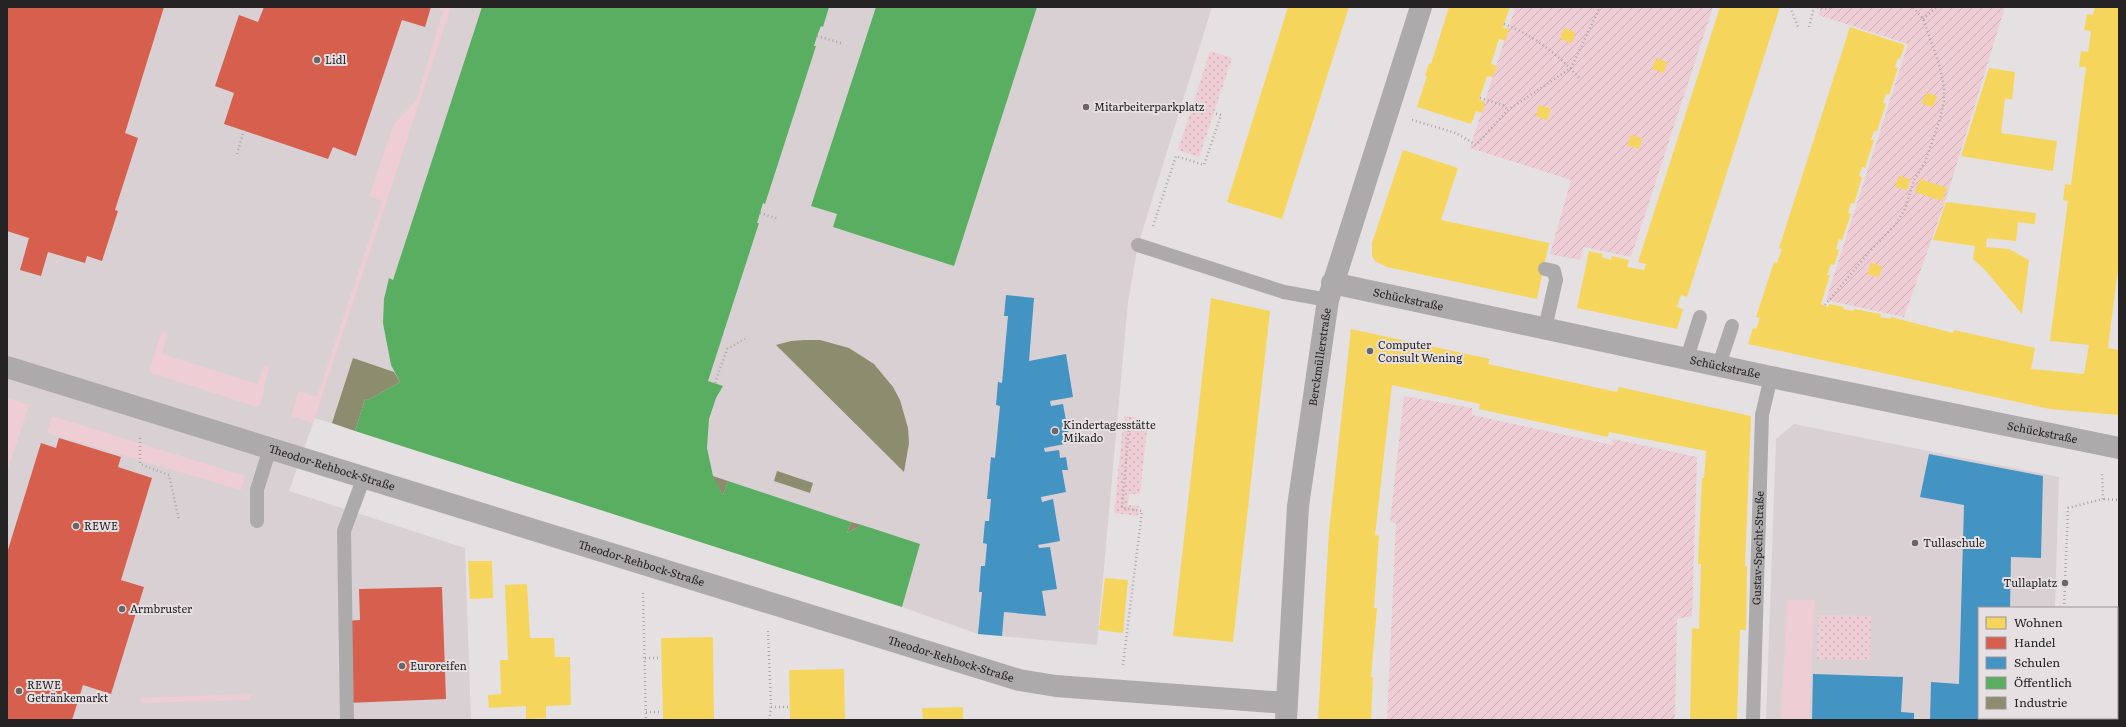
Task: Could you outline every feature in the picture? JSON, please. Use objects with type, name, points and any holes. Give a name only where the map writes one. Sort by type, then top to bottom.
[{"type":"street","name":"Berckmüllerstraße","points":[[1286,712],[1298,506],[1330,292],[1422,7]]},
{"type":"street","name":"Schückstraße","points":[[1330,292],[1544,328],[1771,377],[2115,447]]},
{"type":"street","name":"Theodor-Rehbock-Straße","points":[[7,367],[959,662],[1035,683],[1286,712]]},
{"type":"lane","points":[[1142,246],[1284,292],[1330,292]]},
{"type":"lane","points":[[1544,328],[1556,280],[1554,271],[1545,269]]},
{"type":"lane","points":[[1687,358],[1700,317]]},
{"type":"lane","points":[[1719,365],[1732,326]]},
{"type":"lane","name":"Gustav-Specht-Straße","points":[[1753,720],[1762,416],[1771,377]]},
{"type":"lane","points":[[257,521],[257,490],[270,448]]},
{"type":"lane","points":[[347,720],[344,531],[364,477]]},
{"type":"path","points":[[1387,112],[1456,133],[1476,145],[1508,110],[1571,68],[1600,7]]},
{"type":"path","points":[[1790,7],[1799,30]]},
{"type":"path","points":[[1809,27],[1814,7],[1828,9],[1831,7]]},
{"type":"path","points":[[1825,305],[1870,251],[1896,224],[1905,209],[1914,180],[1925,162],[1940,119],[1944,101],[1944,87],[1939,64],[1922,19],[1913,7]]},
{"type":"path","points":[[1922,19],[1937,7]]},
{"type":"path","points":[[1504,24],[1534,38],[1571,68],[1582,80]]},
{"type":"path","points":[[817,36],[841,42]]},
{"type":"path","points":[[1480,98],[1503,105],[1508,110]]},
{"type":"path","points":[[1142,246],[1176,156],[1204,165],[1221,116],[1214,113]]},
{"type":"path","points":[[237,154],[244,130]]},
{"type":"path","points":[[760,213],[779,219]]},
{"type":"path","points":[[715,383],[727,349],[745,339]]},
{"type":"path","points":[[1125,646],[1142,511],[1122,508],[1129,426]]},
{"type":"path","points":[[140,438],[140,464],[169,475],[180,520]]},
{"type":"path","points":[[2103,499],[2102,472],[2115,447]]},
{"type":"path","points":[[2064,607],[2068,508],[2103,499],[2119,500]]},
{"type":"path","points":[[642,563],[646,720]]},
{"type":"path","points":[[768,602],[771,707],[769,720]]},
{"type":"path","points":[[645,658],[661,658]]},
{"type":"path","points":[[771,707],[790,707]]},
{"type":"path","points":[[646,712],[662,712]]},
{"type":"shaded area","points":[[7,7],[1212,7],[1138,245],[1128,302],[1097,645],[978,634],[902,607],[315,418],[289,491],[465,548],[471,720],[7,720]]},
{"type":"shaded area","points":[[436,7],[451,7],[313,423],[291,416],[299,391],[317,397],[382,201],[369,196],[394,124],[416,101],[443,11]]},
{"type":"shaded area","points":[[1515,7],[1713,7],[1631,257],[1584,247],[1580,260],[1550,254],[1571,180],[1470,148]]},
{"type":"shaded area","points":[[1821,7],[2005,7],[1945,202],[1904,317],[1826,300],[1908,44],[1818,15]]},
{"type":"shaded area","points":[[1210,51],[1232,58],[1199,157],[1178,150]]},
{"type":"shaded area","points":[[162,330],[168,332],[162,354],[258,384],[264,365],[269,367],[260,405],[257,407],[149,372]]},
{"type":"shaded area","points":[[1404,396],[1472,408],[1472,415],[1612,445],[1613,439],[1697,457],[1692,616],[1677,619],[1675,720],[1387,720],[1396,523],[1390,522]]},
{"type":"shaded area","points":[[7,398],[29,405],[7,472]]},
{"type":"shaded area","points":[[52,416],[245,476],[241,490],[47,433]]},
{"type":"shaded area","points":[[1124,416],[1138,418],[1136,429],[1147,430],[1140,494],[1129,494],[1128,505],[1139,506],[1138,516],[1114,513]]},
{"type":"shaded area","name":"Tullaschule","points":[[1794,424],[2059,477],[2055,607],[1978,607],[1978,719],[2052,720],[1766,720],[1776,439]]},
{"type":"shaded area","points":[[1787,600],[1815,600],[1809,720],[1781,720]]},
{"type":"shaded area","points":[[1818,615],[1871,616],[1870,660],[1817,659]]},
{"type":"shaded area","points":[[251,694],[251,700],[141,703],[141,698]]},
{"type":"building: Wohnen","points":[[1288,7],[1349,7],[1282,219],[1227,202]]},
{"type":"building: Wohnen","points":[[1449,7],[1510,7],[1503,27],[1509,29],[1505,41],[1499,39],[1491,64],[1497,66],[1493,77],[1487,76],[1479,100],[1485,102],[1482,113],[1476,111],[1471,124],[1417,107],[1427,76],[1425,76],[1429,63],[1431,64]]},
{"type":"building: Wohnen","points":[[1720,7],[1780,7],[1687,297],[1681,295],[1677,307],[1683,309],[1677,329],[1577,308],[1589,251],[1603,254],[1602,257],[1611,260],[1612,256],[1629,260],[1627,267],[1644,270],[1646,264],[1638,262]]},
{"type":"building: Wohnen","points":[[2095,7],[2119,7],[2119,261],[2108,348],[2119,350],[2119,415],[2050,409],[1748,344],[1753,328],[1756,329],[1760,318],[1756,317],[1774,262],[1777,263],[1782,249],[1779,248],[1850,27],[1905,45],[1900,59],[1898,58],[1895,67],[1898,68],[1889,95],[1886,94],[1883,103],[1886,104],[1877,131],[1874,131],[1871,140],[1874,140],[1865,168],[1862,167],[1859,176],[1862,177],[1854,204],[1851,203],[1848,213],[1851,214],[1842,240],[1839,239],[1836,249],[1839,250],[1835,263],[1834,265],[1831,264],[1827,275],[1830,275],[1821,304],[1827,307],[1830,304],[1844,307],[1843,309],[1853,311],[1854,309],[1881,314],[1880,317],[1890,319],[1891,317],[1953,333],[1954,330],[2035,348],[2031,369],[2084,374],[2089,345],[2050,341],[2068,201],[2063,200],[2065,184],[2071,185],[2086,67],[2079,67],[2081,51],[2088,52],[2091,31],[2084,30],[2087,14],[2093,15]]},
{"type":"building: Wohnen","points":[[1564,28],[1575,32],[1572,43],[1560,39]]},
{"type":"building: Wohnen","points":[[1656,58],[1667,62],[1664,73],[1652,69]]},
{"type":"building: Wohnen","points":[[1989,68],[2015,72],[2012,100],[2005,98],[2001,133],[2057,141],[2053,171],[1961,156]]},
{"type":"building: Wohnen","points":[[1926,93],[1937,96],[1933,107],[1922,104]]},
{"type":"building: Wohnen","points":[[1539,105],[1551,109],[1547,120],[1536,116]]},
{"type":"building: Wohnen","points":[[1631,135],[1642,138],[1639,149],[1627,145]]},
{"type":"building: Wohnen","points":[[1403,150],[1458,168],[1441,220],[1549,243],[1537,299],[1387,267],[1375,261],[1372,256],[1372,243]]},
{"type":"building: Wohnen","points":[[1899,176],[1910,179],[1907,190],[1895,187]]},
{"type":"building: Wohnen","points":[[1920,179],[1947,188],[1942,201],[1915,192]]},
{"type":"building: Wohnen","points":[[1946,202],[2036,213],[2035,224],[2018,222],[2016,241],[1987,238],[1986,247],[2009,249],[2029,260],[2022,314],[1985,270],[1973,259],[1975,246],[1933,240]]},
{"type":"building: Wohnen","points":[[1871,263],[1882,266],[1879,277],[1867,274]]},
{"type":"building: Wohnen","points":[[1211,298],[1270,311],[1233,642],[1173,636]]},
{"type":"building: Wohnen","points":[[1351,329],[1490,359],[1488,364],[1617,392],[1619,387],[1751,416],[1745,566],[1747,566],[1746,630],[1740,630],[1737,720],[1690,720],[1692,628],[1699,629],[1701,564],[1698,564],[1702,478],[1704,478],[1706,451],[1609,432],[1608,437],[1479,409],[1480,404],[1392,385],[1375,535],[1379,536],[1374,608],[1377,608],[1371,677],[1373,677],[1371,719],[1318,720],[1329,531]]},
{"type":"building: Wohnen","points":[[468,561],[492,561],[493,598],[470,599]]},
{"type":"building: Wohnen","points":[[1105,578],[1128,580],[1123,633],[1099,630]]},
{"type":"building: Wohnen","points":[[527,584],[530,638],[554,638],[555,657],[570,657],[571,705],[546,706],[546,718],[526,719],[526,706],[489,708],[488,695],[501,694],[500,660],[508,660],[505,585]]},
{"type":"building: Wohnen","points":[[713,637],[714,720],[663,720],[661,638]]},
{"type":"building: Wohnen","points":[[844,669],[845,720],[790,720],[789,670]]},
{"type":"building: Wohnen","points":[[963,707],[963,720],[923,720],[922,708]]},
{"type":"building: Handel","points":[[7,7],[164,7],[125,133],[138,138],[115,210],[118,211],[102,261],[87,256],[85,263],[48,252],[41,276],[20,270],[29,238],[7,231]]},
{"type":"building: Handel","name":"Lidl","points":[[264,7],[431,7],[425,27],[402,20],[356,156],[333,147],[328,159],[224,124],[234,93],[215,86],[239,15],[258,22]]},
{"type":"building: Handel","points":[[59,438],[121,457],[118,467],[152,478],[121,580],[144,587],[111,694],[83,685],[72,720],[7,720],[7,553],[41,443],[56,448]]},
{"type":"building: Handel","points":[[442,587],[446,699],[347,703],[344,621],[360,620],[359,589]]},
{"type":"building: Schulen","points":[[1006,295],[1034,298],[1029,361],[1066,354],[1073,397],[1050,401],[1051,406],[1063,404],[1070,443],[1044,448],[1045,452],[1059,450],[1060,458],[1066,457],[1068,470],[1062,470],[1066,492],[1041,497],[1042,502],[1053,499],[1060,541],[1038,545],[1039,548],[1050,547],[1057,589],[1042,591],[1046,616],[1004,612],[1002,636],[978,634],[982,592],[979,592],[981,566],[985,566],[987,544],[983,543],[985,521],[989,521],[991,499],[987,499],[991,457],[995,458],[1000,406],[996,405],[998,382],[1002,383],[1008,316],[1004,316]]},
{"type":"building: Schulen","points":[[1929,454],[2043,476],[2041,558],[2011,557],[2010,607],[1978,607],[1978,719],[2014,720],[1930,720],[1931,682],[1959,684],[1964,505],[1920,497]]},
{"type":"building: Schulen","points":[[1813,674],[1903,677],[1901,712],[1914,713],[1914,720],[1812,720]]},
{"type":"building: Öffentlich","points":[[482,7],[829,7],[823,27],[821,26],[817,36],[814,46],[816,46],[765,204],[763,203],[757,223],[759,223],[708,381],[723,386],[716,398],[709,419],[707,448],[713,476],[723,495],[728,481],[851,522],[847,533],[862,525],[920,544],[902,607],[355,431],[365,399],[368,400],[400,382],[391,365],[383,323],[384,299],[389,278],[393,280]]},
{"type":"building: Öffentlich","points":[[876,7],[1037,7],[954,266],[833,227],[837,214],[811,206]]},
{"type":"building: Industrie","points":[[820,340],[849,348],[874,364],[893,387],[900,400],[908,428],[909,443],[904,472],[776,345],[791,341]]},
{"type":"building: Industrie","points":[[353,358],[394,372],[400,382],[368,400],[365,399],[355,431],[332,423]]},
{"type":"building: Industrie","points":[[777,471],[813,483],[810,493],[774,481]]},
{"type":"building: Industrie","points":[[713,476],[728,481],[723,495],[716,483]]},
{"type":"building: Industrie","points":[[851,522],[862,525],[847,533]]},
{"type":"place","name":"Lidl","points":[[317,60]]},
{"type":"place","name":"Mitarbeiterparkplatz","points":[[1086,107]]},
{"type":"place","name":"Computer Consult Wening","points":[[1370,351]]},
{"type":"place","name":"Kindertagesstätte Mikado","points":[[1055,431]]},
{"type":"place","name":"REWE","points":[[76,526]]},
{"type":"place","name":"Tullaschule","points":[[1915,543]]},
{"type":"place","name":"Tullaplatz","points":[[2065,583]]},
{"type":"place","name":"Armbruster","points":[[122,609]]},
{"type":"place","name":"Euroreifen","points":[[402,666]]},
{"type":"place","name":"REWE Getränkemarkt","points":[[19,691]]}]
